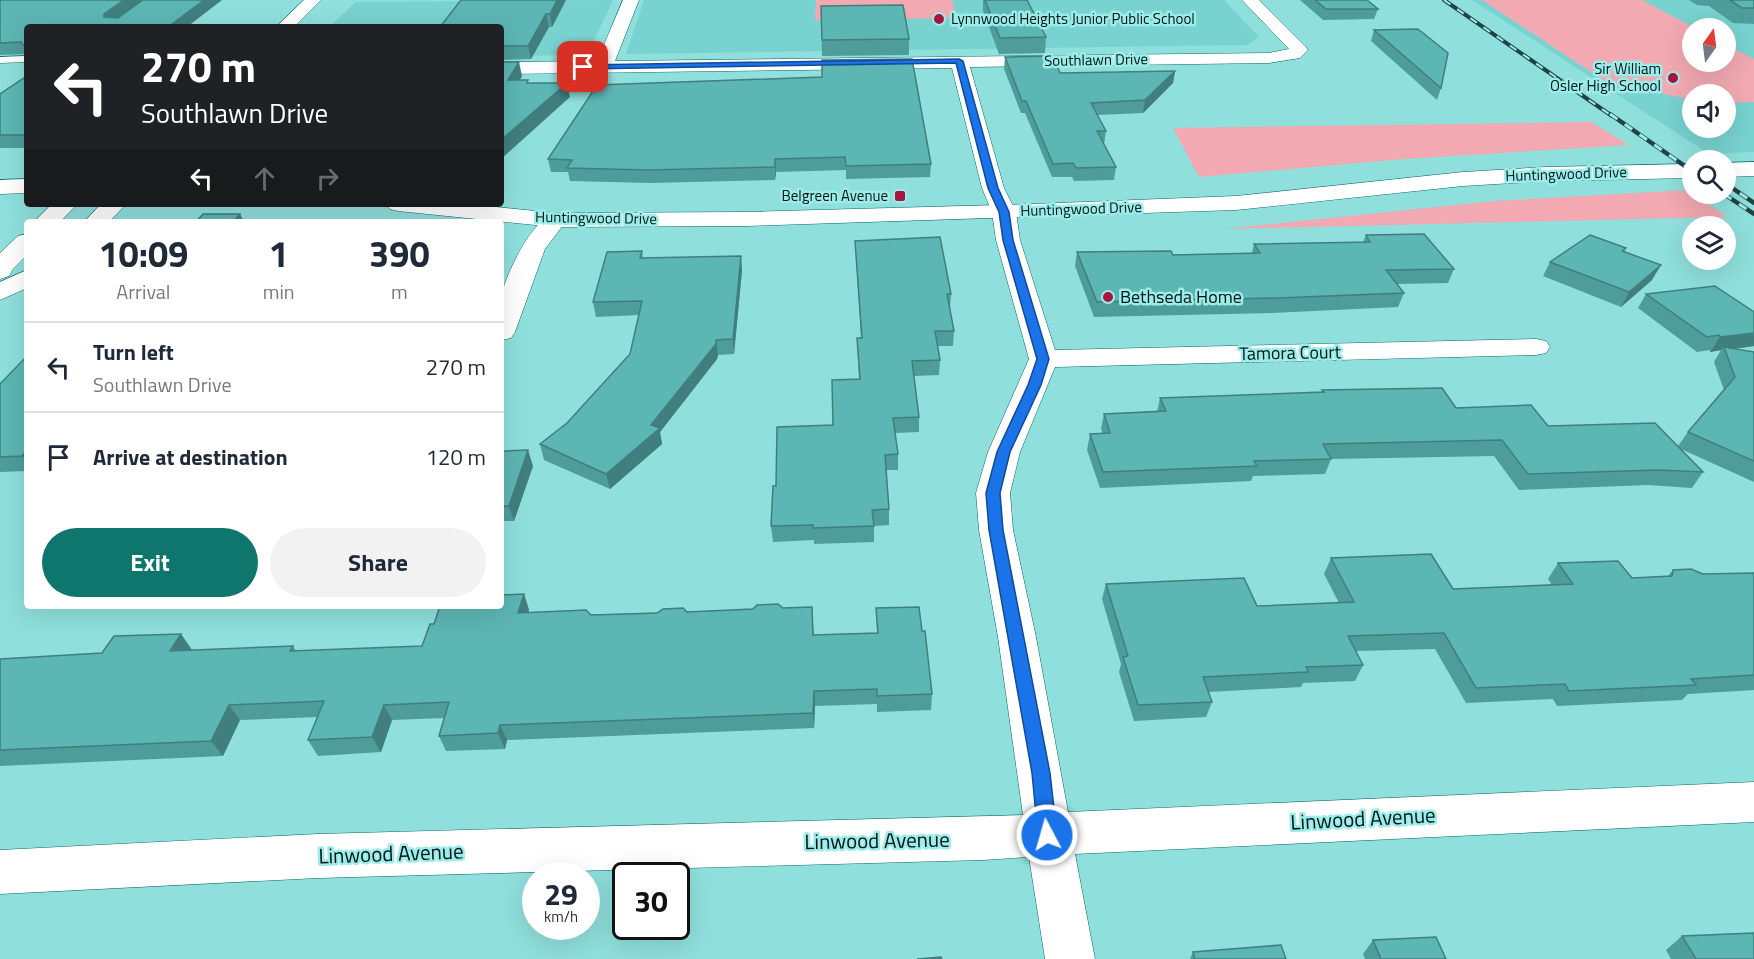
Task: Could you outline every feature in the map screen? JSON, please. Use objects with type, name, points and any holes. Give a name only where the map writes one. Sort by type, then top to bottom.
[{"type":"street","points":[[287,24],[313,0]]},
{"type":"street","points":[[603,67],[631,0]]},
{"type":"street","name":"Southlawn Drive","points":[[504,68],[1269,58],[1294,54],[1299,50],[1250,0]]},
{"type":"street","points":[[959,61],[993,188],[1004,212],[1008,240],[1043,359],[1035,385],[1004,452],[993,493],[996,530],[1041,773],[1047,835],[1070,959]]},
{"type":"street","points":[[1736,170],[1754,170]]},
{"type":"street","name":"Huntingwood Drive","points":[[427,207],[555,220],[746,219],[1004,212],[1236,202],[1463,179],[1546,174],[1682,171]]},
{"type":"street","points":[[0,187],[24,186]]},
{"type":"street","points":[[49,219],[62,207]]},
{"type":"street","points":[[99,219],[111,207]]},
{"type":"street","points":[[504,324],[533,248],[555,220]]},
{"type":"street","points":[[0,272],[0,267],[24,244]]},
{"type":"street","points":[[0,292],[24,280]]},
{"type":"street","name":"Tamora Court","points":[[1043,359],[1536,347]]},
{"type":"street","name":"Linwood Avenue","points":[[0,872],[318,856],[1047,835],[1127,829],[1754,802]]},
{"type":"lane","points":[[0,60],[24,59]]},
{"type":"shaded area","points":[[613,0],[587,55],[504,56],[504,24],[332,24],[356,2]]},
{"type":"shaded area","name":"Lynnwood Heights Junior Public School","points":[[644,0],[1224,0],[1259,37],[1248,45],[626,54]]},
{"type":"shaded area","points":[[816,0],[952,0],[957,18],[815,20]]},
{"type":"shaded area","name":"Sir William Osler High School","points":[[1472,0],[1754,0],[1754,152],[1703,150],[1684,138],[1736,138],[1736,84],[1682,84],[1682,136]]},
{"type":"shaded area","points":[[1482,0],[1642,0],[1682,21],[1682,72],[1736,72],[1736,50],[1754,59],[1754,102],[1736,103],[1736,84],[1682,84],[1682,98],[1624,85],[1614,87]]},
{"type":"shaded area","points":[[1591,122],[1629,145],[1404,159],[1199,177],[1173,128]]},
{"type":"shaded area","points":[[1682,190],[1682,204],[1708,204],[1726,216],[1223,229],[1494,201]]},
{"type":"building","points":[[0,0],[124,0],[104,14],[104,17],[118,18],[143,0],[204,0],[172,24],[24,24],[24,45],[21,42],[0,43]]},
{"type":"building","points":[[461,0],[557,0],[550,14],[546,14],[528,46],[504,46],[504,24],[442,24]]},
{"type":"building","points":[[985,0],[1027,0],[1046,37],[1000,38]]},
{"type":"building","points":[[1315,0],[1367,0],[1378,9],[1326,9]]},
{"type":"building","points":[[1730,0],[1754,0],[1754,8],[1742,8]]},
{"type":"building","points":[[903,5],[909,39],[822,40],[821,6]]},
{"type":"building","points":[[1418,29],[1448,53],[1441,88],[1374,30]]},
{"type":"building","points":[[1053,56],[1060,73],[1175,71],[1145,100],[1091,103],[1106,131],[1097,131],[1116,167],[1076,168],[1073,163],[1053,164],[1026,101],[1022,101],[1005,57]]},
{"type":"building","points":[[912,59],[931,164],[846,166],[845,157],[775,159],[775,167],[648,170],[567,168],[572,160],[548,159],[597,85],[822,77],[822,60]]},
{"type":"building","points":[[504,62],[519,62],[508,80],[528,80],[527,83],[567,83],[504,137]]},
{"type":"building","points":[[24,78],[24,135],[0,135],[0,94]]},
{"type":"building","points":[[203,214],[240,214],[236,219],[199,219]]},
{"type":"building","points":[[1424,234],[1454,269],[1386,270],[1404,293],[1097,302],[1077,252],[1171,251],[1173,255],[1260,253],[1254,244],[1370,242],[1366,235]]},
{"type":"building","points":[[1590,235],[1626,248],[1622,251],[1661,265],[1629,292],[1550,262]]},
{"type":"building","points":[[940,237],[951,294],[947,294],[954,331],[935,331],[940,360],[912,361],[919,417],[893,418],[898,454],[885,455],[889,509],[872,510],[874,526],[813,528],[813,525],[771,526],[773,486],[776,486],[777,427],[833,425],[832,380],[860,379],[857,338],[862,338],[855,241]]},
{"type":"building","points":[[642,251],[640,258],[741,256],[733,339],[716,340],[716,344],[651,425],[660,428],[606,474],[540,444],[567,423],[630,354],[642,301],[593,302],[607,252]]},
{"type":"building","points":[[1715,286],[1754,312],[1754,333],[1707,337],[1646,294]]},
{"type":"building","points":[[1724,347],[1754,352],[1754,461],[1688,432],[1735,377]]},
{"type":"building","points":[[24,359],[24,454],[22,456],[0,457],[0,384]]},
{"type":"building","points":[[1442,388],[1456,408],[1531,405],[1548,426],[1655,423],[1703,472],[1659,470],[1528,474],[1502,440],[1323,444],[1331,459],[1254,461],[1257,466],[1103,472],[1090,434],[1110,433],[1104,414],[1166,411],[1160,398],[1324,392],[1322,390]]},
{"type":"building","points":[[528,450],[509,506],[504,506],[504,451]]},
{"type":"building","points":[[1431,554],[1453,589],[1573,584],[1558,563],[1618,561],[1632,578],[1672,576],[1673,570],[1691,569],[1703,574],[1754,573],[1754,675],[1691,679],[1696,685],[1569,691],[1565,684],[1476,688],[1444,633],[1348,636],[1363,665],[1306,667],[1308,672],[1203,677],[1212,702],[1138,705],[1123,657],[1128,656],[1106,584],[1244,578],[1257,606],[1354,602],[1331,558]]},
{"type":"building","points":[[524,594],[518,613],[586,610],[591,615],[657,613],[663,609],[683,608],[687,612],[753,609],[757,605],[778,604],[783,608],[812,607],[813,635],[878,633],[876,608],[919,607],[922,631],[925,631],[932,694],[877,696],[877,689],[814,691],[813,713],[500,725],[498,733],[439,736],[449,702],[384,705],[372,737],[308,740],[324,701],[229,705],[211,741],[0,750],[0,659],[102,653],[114,636],[181,634],[170,651],[293,646],[290,651],[422,646],[430,624],[434,624],[439,609],[504,609],[504,595]]},
{"type":"building","points":[[1754,933],[1754,959],[1696,959],[1682,936]]},
{"type":"building","points":[[1436,937],[1446,959],[1381,959],[1373,940]]},
{"type":"building","points":[[1281,945],[1286,959],[1195,959],[1193,952]]},
{"type":"building","points":[[941,957],[942,959],[917,959]]},
{"type":"railway","points":[[1444,0],[1612,116]]},
{"type":"railway","points":[[1610,114],[1682,164]]},
{"type":"railway","points":[[1736,191],[1754,203]]},
{"type":"railway","points":[[1736,202],[1754,214]]},
{"type":"place","name":"Lynnwood Heights Junior Public School","points":[[939,19]]},
{"type":"place","name":"Sir William Osler High School","points":[[1673,78]]},
{"type":"place","name":"Belgreen Avenue","points":[[900,196]]},
{"type":"place","name":"Bethseda Home","points":[[1108,297]]},
{"type":"route","points":[[583,67],[959,61],[993,188],[998,194],[1004,212],[1008,240],[1043,359],[1035,385],[1004,452],[993,493],[996,530],[1041,773],[1047,835]]}]
